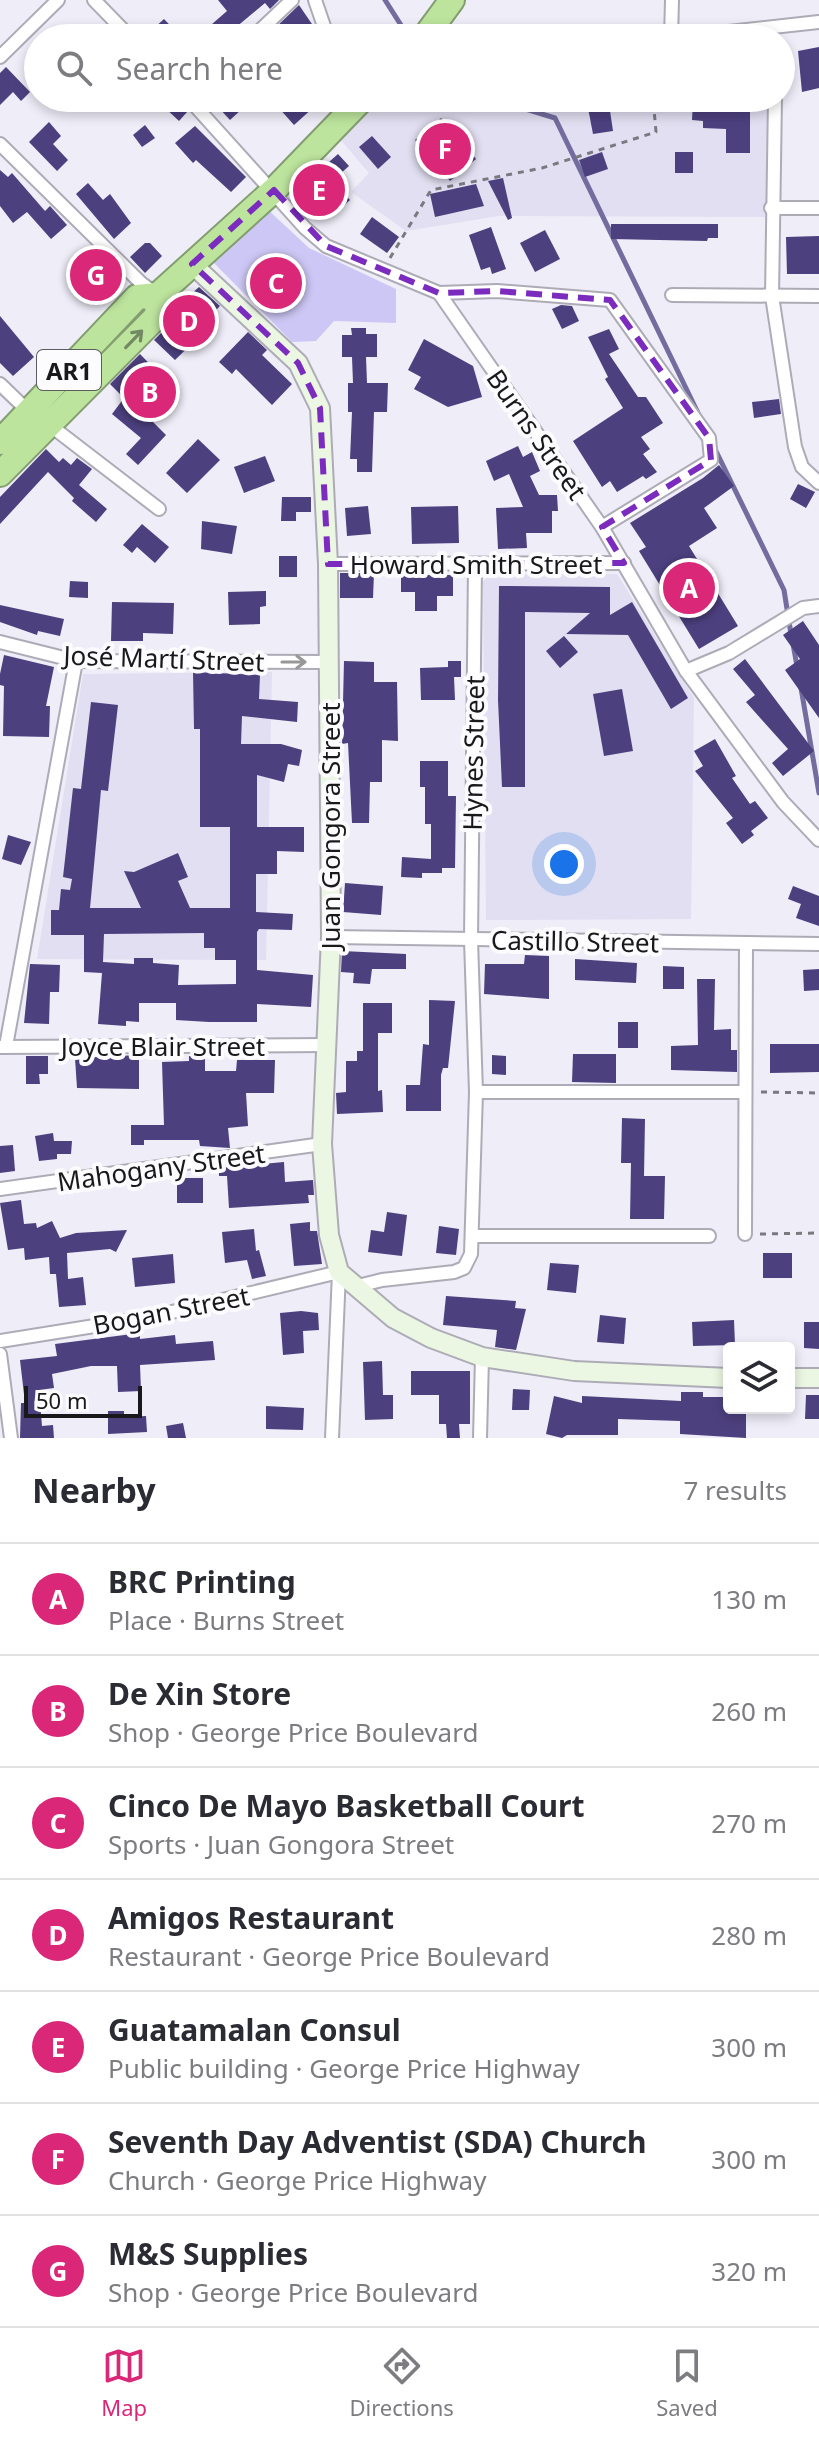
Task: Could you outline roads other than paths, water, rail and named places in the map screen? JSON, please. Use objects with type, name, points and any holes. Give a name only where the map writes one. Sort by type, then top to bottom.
[{"type":"highway","points":[[436,24],[452,0]]},
{"type":"highway","name":"AR1","points":[[0,474],[137,297],[158,295],[274,190],[345,112]]},
{"type":"highway","name":"AR1","points":[[0,442],[40,420]]},
{"type":"street","points":[[34,24],[58,0]]},
{"type":"street","points":[[94,0],[117,24]]},
{"type":"street","points":[[267,24],[292,0]]},
{"type":"street","points":[[315,0],[323,24]]},
{"type":"street","points":[[672,0],[673,24]]},
{"type":"street","points":[[795,29],[819,22]]},
{"type":"street","points":[[0,57],[24,33]]},
{"type":"street","points":[[201,112],[305,228],[326,246],[382,272],[439,293],[497,291],[610,300],[709,438],[711,460],[602,527]]},
{"type":"street","points":[[774,112],[772,296],[795,447],[802,467],[819,483]]},
{"type":"street","points":[[0,144],[141,283],[158,295]]},
{"type":"street","points":[[771,208],[819,208]]},
{"type":"street","name":"Juan Gongora Street","points":[[192,264],[298,363],[320,408],[328,564],[331,937],[322,1144],[329,1235],[339,1272],[332,1438]]},
{"type":"street","name":"Burns Street","points":[[439,293],[602,527],[686,671],[783,802],[819,840]]},
{"type":"street","points":[[672,295],[819,296]]},
{"type":"street","points":[[0,384],[40,420],[159,509]]},
{"type":"street","name":"Howard Smith Street","points":[[328,564],[475,566],[624,563]]},
{"type":"street","name":"Hynes Street","points":[[473,1236],[476,1092],[471,940],[475,566]]},
{"type":"street","points":[[686,671],[729,653],[803,608],[819,606]]},
{"type":"street","name":"José Martí Street","points":[[0,642],[76,661],[329,662]]},
{"type":"street","points":[[3,1047],[76,661]]},
{"type":"street","name":"Castillo Street","points":[[331,937],[819,944]]},
{"type":"street","points":[[745,1234],[746,943]]},
{"type":"street","name":"Joyce Blair Street","points":[[3,1047],[326,1045]]},
{"type":"street","points":[[476,1092],[745,1092]]},
{"type":"street","name":"Mahogany Street","points":[[0,1189],[322,1144]]},
{"type":"street","points":[[354,1287],[382,1280],[454,1272],[468,1261],[473,1236],[709,1236]]},
{"type":"street","points":[[339,1272],[354,1287],[406,1324],[482,1357],[574,1371],[723,1378]]},
{"type":"street","name":"Bogan Street","points":[[0,1341],[151,1317],[339,1272]]},
{"type":"street","points":[[0,1354],[11,1438]]},
{"type":"street","points":[[480,1438],[482,1357]]},
{"type":"street","points":[[795,1378],[819,1378]]},
{"type":"waterway","points":[[385,0],[400,24]]},
{"type":"waterway","points":[[535,112],[555,118],[699,415]]},
{"type":"waterway","points":[[713,445],[784,590],[791,634]]},
{"type":"waterway","points":[[793,644],[797,666]]},
{"type":"waterway","points":[[801,688],[819,793]]},
{"type":"place","name":"Seventh Day Adventist (SDA) Church","points":[[445,149]]},
{"type":"place","name":"Guatamalan Consul","points":[[319,190]]},
{"type":"place","name":"M&S Supplies","points":[[96,275]]},
{"type":"place","name":"Cinco De Mayo Basketball Court","points":[[276,283]]},
{"type":"place","name":"Amigos Restaurant","points":[[189,321]]},
{"type":"place","name":"De Xin Store","points":[[150,392]]},
{"type":"place","name":"BRC Printing","points":[[689,588]]}]
